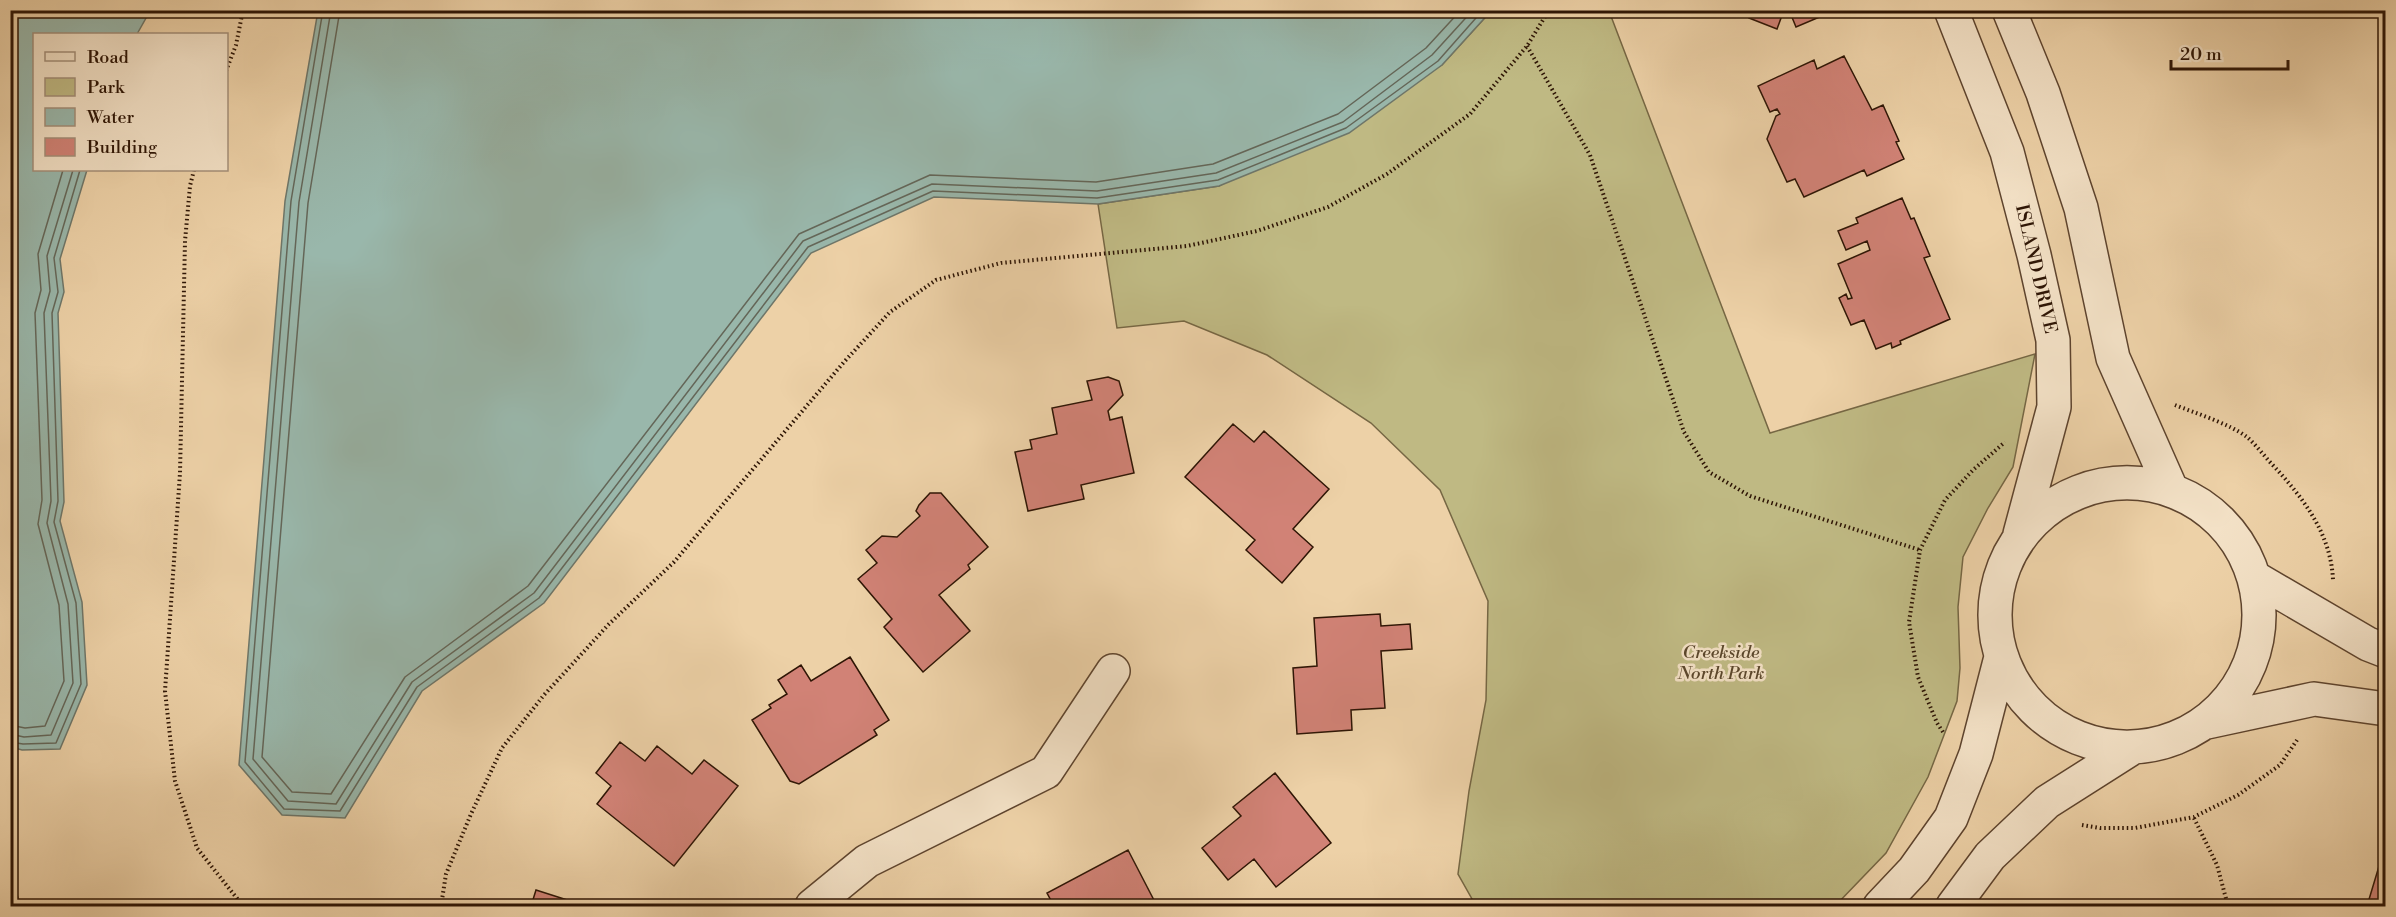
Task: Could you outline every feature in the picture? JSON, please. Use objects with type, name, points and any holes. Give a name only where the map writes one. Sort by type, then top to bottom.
[{"type":"street","name":"ISLAND DRIVE","points":[[1951,10],[2007,152],[2053,340],[2054,406],[2019,536]]},
{"type":"street","points":[[2009,10],[2043,93],[2081,208],[2113,357],[2171,489]]},
{"type":"street","points":[[2207,722],[2234,693],[2253,658],[2260,618],[2255,578],[2237,540],[2208,509],[2171,489],[2129,481],[2087,487],[2049,506],[2019,536],[2000,573],[1994,615],[2001,657],[2021,695],[2051,724],[2090,743],[2132,748],[2171,741],[2207,722],[2314,699],[2385,710]]},
{"type":"street","points":[[2255,578],[2368,644],[2385,651]]},
{"type":"street","points":[[1880,906],[1914,870],[1951,818],[1976,754],[2001,657]]},
{"type":"street","points":[[812,906],[867,861],[1046,772],[1113,671]]},
{"type":"street","points":[[1953,906],[1990,856],[2047,802],[2132,748]]},
{"type":"path","points":[[228,65],[236,45],[243,10]]},
{"type":"path","points":[[441,906],[446,874],[502,748],[544,695],[609,624],[674,562],[844,362],[891,312],[936,280],[1000,263],[1187,246],[1257,231],[1328,207],[1387,174],[1470,114],[1527,46],[1549,10]]},
{"type":"path","points":[[1527,46],[1590,155],[1684,432],[1709,472],[1750,496],[1920,550]]},
{"type":"path","points":[[194,171],[190,186],[185,242],[180,473],[165,691],[175,781],[197,848],[243,906]]},
{"type":"path","points":[[2171,404],[2246,436],[2286,479],[2315,517],[2332,559],[2333,587]]},
{"type":"path","points":[[1950,740],[1937,723],[1918,677],[1909,622],[1920,550],[1945,500],[1973,470],[2013,434]]},
{"type":"path","points":[[2080,825],[2100,828],[2135,828],[2194,818],[2238,795],[2280,765],[2298,739]]},
{"type":"path","points":[[2194,818],[2217,865],[2228,906]]},
{"type":"green space","name":"Creekside North Park","points":[[1491,11],[1609,11],[1770,433],[2035,354],[2013,467],[1988,508],[1963,557],[1958,607],[1960,668],[1957,701],[1928,777],[1886,853],[1835,906],[1476,906],[1458,874],[1469,791],[1486,700],[1488,601],[1440,490],[1371,423],[1267,355],[1184,321],[1117,328],[1098,204],[1219,186],[1442,65]]},
{"type":"green space","points":[[11,877],[21,906],[11,906]]},
{"type":"water","points":[[318,10],[1491,11],[1442,65],[1349,133],[1219,186],[1098,204],[934,197],[811,253],[544,603],[422,691],[345,818],[282,815],[239,765],[285,201]]},
{"type":"water","points":[[10,11],[150,11],[138,33],[33,33],[33,171],[87,171],[60,259],[64,292],[58,313],[64,502],[60,521],[82,602],[87,685],[60,749],[22,750],[11,747]]},
{"type":"building","points":[[1752,10],[1784,10],[1777,29],[1749,18]]},
{"type":"building","points":[[1789,10],[1836,10],[1796,27]]},
{"type":"building","points":[[1844,56],[1872,110],[1883,105],[1899,141],[1896,142],[1904,159],[1867,176],[1864,170],[1804,197],[1795,179],[1787,182],[1767,139],[1776,116],[1780,114],[1777,109],[1770,112],[1758,86],[1814,60],[1817,69]]},
{"type":"building","points":[[1902,198],[1911,219],[1914,218],[1930,256],[1924,258],[1950,319],[1900,341],[1901,344],[1892,348],[1891,343],[1876,349],[1864,320],[1851,325],[1839,298],[1846,294],[1848,299],[1852,298],[1838,264],[1870,250],[1867,241],[1846,250],[1838,231],[1858,223],[1856,218]]},
{"type":"building","points":[[1108,377],[1119,381],[1123,395],[1108,411],[1110,420],[1122,417],[1134,473],[1081,485],[1084,499],[1028,511],[1015,452],[1032,449],[1030,440],[1057,434],[1052,408],[1092,400],[1087,381]]},
{"type":"building","points":[[1233,424],[1254,442],[1264,431],[1329,489],[1293,529],[1313,547],[1282,583],[1246,550],[1255,540],[1185,477]]},
{"type":"building","points":[[930,493],[941,493],[988,547],[968,565],[970,569],[939,595],[970,631],[923,672],[884,627],[892,619],[858,579],[877,563],[866,550],[882,536],[897,537],[920,516],[916,511]]},
{"type":"building","points":[[1380,614],[1381,626],[1410,624],[1412,649],[1381,651],[1385,708],[1351,710],[1352,730],[1297,734],[1293,668],[1317,666],[1314,618]]},
{"type":"building","points":[[850,657],[889,720],[874,730],[877,735],[799,784],[790,781],[752,720],[771,708],[769,705],[787,694],[778,680],[801,665],[811,681]]},
{"type":"building","points":[[620,742],[645,761],[657,746],[692,774],[704,760],[738,786],[674,866],[597,804],[611,786],[596,773]]},
{"type":"building","points":[[1275,773],[1331,843],[1276,887],[1254,859],[1228,880],[1202,848],[1241,816],[1233,807]]},
{"type":"building","points":[[2386,843],[2386,906],[2367,906]]},
{"type":"building","points":[[1128,850],[1157,906],[1054,906],[1047,893]]},
{"type":"building","points":[[536,890],[586,906],[531,906]]}]
